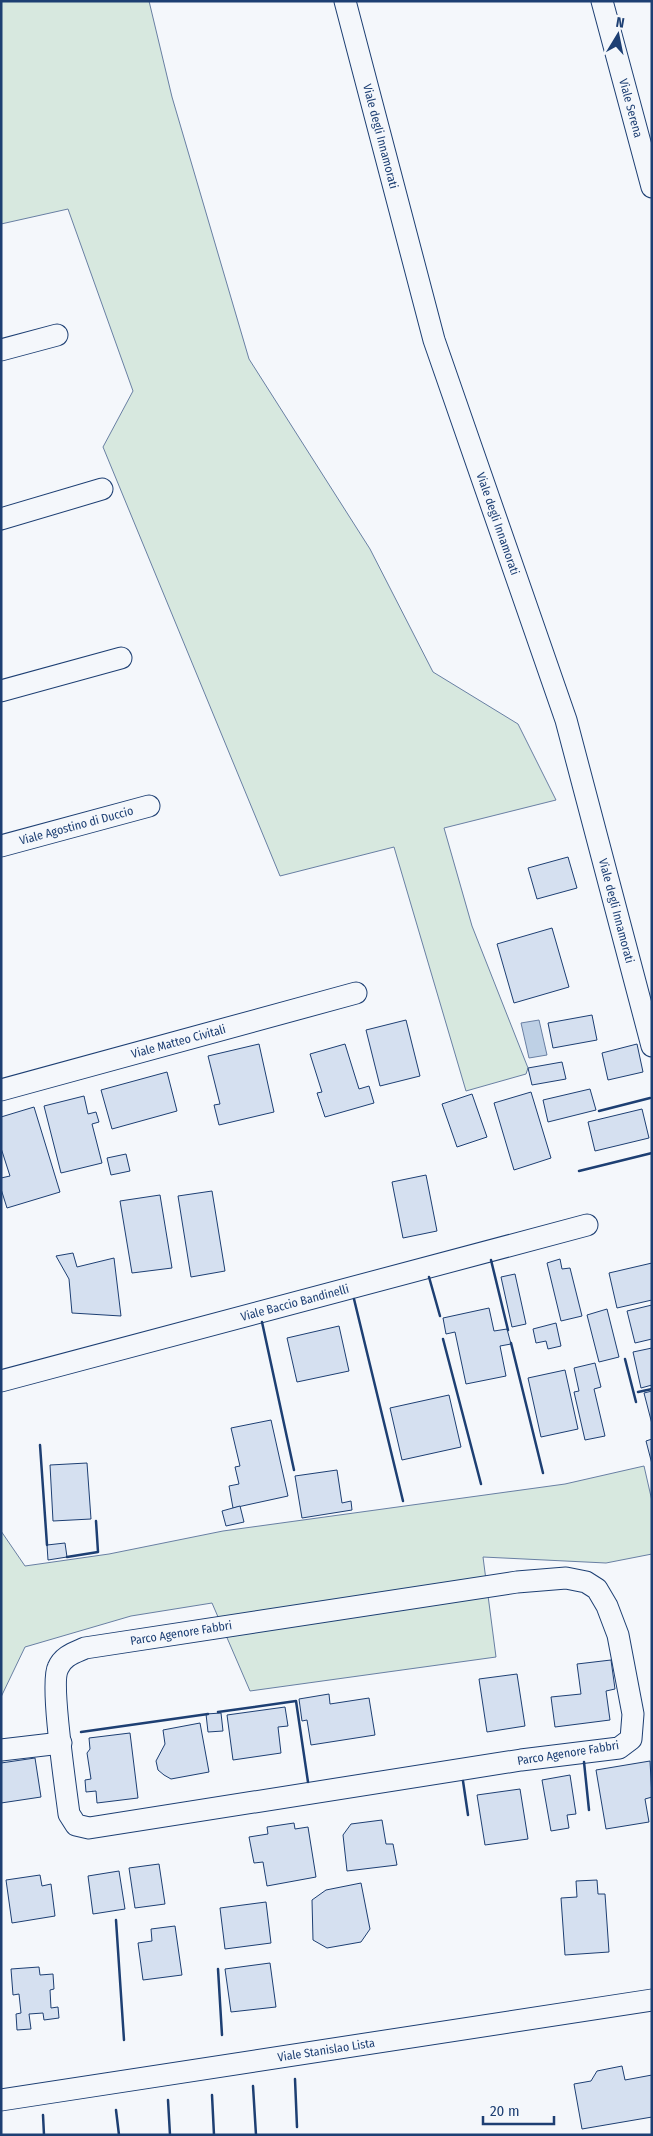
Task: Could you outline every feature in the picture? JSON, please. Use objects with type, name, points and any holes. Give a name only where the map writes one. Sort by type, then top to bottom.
[{"type":"street","name":"Viale degli Innamorati","points":[[345,1],[434,340],[566,720],[652,1046]]},
{"type":"street","name":"Viale Serena","points":[[602,1],[652,187]]},
{"type":"street","points":[[1,350],[57,335]]},
{"type":"street","points":[[1,518],[102,489]]},
{"type":"street","points":[[1,691],[121,658]]},
{"type":"street","name":"Viale Agostino di Duccio","points":[[1,846],[149,806]]},
{"type":"street","name":"Viale Matteo Civitali","points":[[1,1090],[356,993]]},
{"type":"street","name":"Viale Baccio Bandinelli","points":[[1,1381],[587,1224]]},
{"type":"street","name":"Parco Agenore Fabbri","points":[[566,1578],[586,1582],[597,1588],[607,1606],[618,1635],[633,1714],[631,1739],[619,1748],[521,1760],[89,1828],[76,1825],[69,1814],[62,1743],[55,1695],[57,1669],[66,1656],[85,1648],[517,1582],[566,1578]]},
{"type":"street","points":[[1,1750],[62,1743]]},
{"type":"street","name":"Viale Stanislao Lista","points":[[1,2100],[652,2000]]},
{"type":"shaded area","points":[[1,1],[149,1],[172,97],[249,359],[370,549],[433,672],[518,724],[556,800],[444,828],[472,926],[528,1068],[526,1074],[466,1091],[394,847],[280,876],[103,447],[133,391],[68,209],[1,224]]},
{"type":"shaded area","points":[[644,1466],[652,1501],[652,1554],[606,1563],[483,1557],[496,1657],[250,1691],[212,1603],[131,1616],[25,1647],[1,1697],[1,1531],[25,1566],[109,1554],[223,1531],[565,1484]]},
{"type":"water","points":[[539,1020],[547,1055],[529,1058],[521,1023]]},
{"type":"building","points":[[568,857],[577,888],[537,899],[528,868]]},
{"type":"building","points":[[552,928],[569,987],[514,1003],[497,944]]},
{"type":"building","points":[[592,1015],[597,1040],[553,1048],[548,1023]]},
{"type":"building","points":[[406,1020],[420,1076],[380,1086],[366,1030]]},
{"type":"building","points":[[259,1044],[274,1112],[219,1125],[214,1105],[220,1104],[208,1056]]},
{"type":"building","points":[[345,1044],[359,1089],[369,1086],[374,1103],[325,1117],[317,1093],[322,1092],[310,1054]]},
{"type":"building","points":[[637,1044],[643,1072],[608,1080],[602,1053]]},
{"type":"building","points":[[562,1062],[566,1079],[532,1085],[528,1068]]},
{"type":"building","points":[[167,1072],[177,1111],[112,1129],[101,1090]]},
{"type":"building","points":[[590,1089],[596,1110],[548,1122],[543,1100]]},
{"type":"building","points":[[531,1092],[551,1158],[514,1170],[494,1103]]},
{"type":"building","points":[[472,1094],[487,1137],[457,1147],[442,1104]]},
{"type":"building","points":[[84,1096],[88,1114],[96,1112],[99,1122],[92,1124],[102,1163],[61,1173],[44,1106]]},
{"type":"building","points":[[34,1107],[60,1192],[7,1208],[1,1189],[1,1178],[10,1176],[1,1148],[1,1117]]},
{"type":"building","points":[[642,1109],[649,1138],[595,1151],[588,1122]]},
{"type":"building","points":[[126,1154],[130,1171],[111,1175],[107,1158]]},
{"type":"building","points":[[426,1175],[437,1231],[403,1238],[392,1182]]},
{"type":"building","points":[[212,1191],[225,1271],[191,1277],[178,1196]]},
{"type":"building","points":[[160,1195],[172,1268],[132,1273],[120,1201]]},
{"type":"building","points":[[73,1253],[77,1267],[114,1258],[121,1316],[72,1313],[69,1279],[56,1256]]},
{"type":"building","points":[[560,1259],[562,1269],[570,1268],[582,1316],[561,1321],[547,1263]]},
{"type":"building","points":[[652,1263],[652,1300],[617,1308],[609,1273]]},
{"type":"building","points":[[515,1274],[526,1324],[512,1327],[501,1277]]},
{"type":"building","points":[[652,1305],[652,1339],[635,1343],[627,1311]]},
{"type":"building","points":[[489,1308],[494,1331],[507,1329],[511,1344],[500,1346],[506,1376],[466,1384],[455,1332],[446,1334],[443,1318]]},
{"type":"building","points":[[607,1309],[619,1357],[599,1362],[587,1315]]},
{"type":"building","points":[[556,1323],[561,1346],[548,1349],[546,1341],[536,1343],[533,1329]]},
{"type":"building","points":[[339,1326],[349,1371],[297,1382],[287,1338]]},
{"type":"building","points":[[652,1348],[652,1385],[641,1388],[633,1352]]},
{"type":"building","points":[[595,1363],[601,1387],[594,1389],[605,1436],[585,1440],[574,1392],[579,1391],[574,1368]]},
{"type":"building","points":[[565,1370],[578,1429],[541,1437],[528,1378]]},
{"type":"building","points":[[652,1391],[652,1424],[644,1393]]},
{"type":"building","points":[[449,1395],[461,1447],[402,1460],[390,1408]]},
{"type":"building","points":[[271,1420],[288,1496],[233,1508],[229,1486],[239,1484],[235,1467],[240,1466],[231,1428]]},
{"type":"building","points":[[652,1439],[652,1464],[646,1441]]},
{"type":"building","points":[[87,1463],[91,1519],[53,1521],[50,1465]]},
{"type":"building","points":[[337,1470],[342,1503],[351,1501],[352,1510],[302,1518],[295,1476]]},
{"type":"building","points":[[240,1506],[244,1522],[226,1526],[222,1511]]},
{"type":"building","points":[[65,1543],[67,1557],[48,1560],[47,1545]]},
{"type":"building","points":[[611,1660],[615,1689],[606,1691],[610,1720],[555,1727],[551,1697],[581,1694],[577,1664]]},
{"type":"building","points":[[517,1674],[525,1726],[487,1732],[479,1679]]},
{"type":"building","points":[[329,1694],[330,1704],[369,1698],[375,1735],[311,1745],[307,1720],[302,1721],[299,1699]]},
{"type":"building","points":[[285,1707],[288,1726],[278,1727],[281,1753],[233,1760],[227,1715]]},
{"type":"building","points":[[221,1713],[223,1731],[208,1732],[206,1714]]},
{"type":"building","points":[[200,1723],[209,1772],[171,1779],[164,1775],[158,1770],[156,1761],[165,1744],[163,1730]]},
{"type":"building","points":[[130,1733],[138,1798],[97,1803],[96,1791],[86,1792],[85,1780],[91,1779],[87,1753],[90,1749],[89,1738]]},
{"type":"building","points":[[35,1758],[41,1797],[1,1803],[1,1763]]},
{"type":"building","points":[[650,1761],[652,1797],[645,1799],[649,1822],[606,1829],[596,1770]]},
{"type":"building","points":[[570,1775],[576,1814],[567,1815],[569,1828],[551,1831],[542,1780]]},
{"type":"building","points":[[520,1789],[528,1839],[485,1845],[477,1795]]},
{"type":"building","points":[[382,1820],[386,1844],[393,1844],[397,1865],[347,1871],[343,1835],[351,1824]]},
{"type":"building","points":[[294,1823],[295,1829],[308,1827],[316,1877],[267,1886],[263,1862],[254,1863],[249,1837],[268,1834],[267,1827]]},
{"type":"building","points":[[159,1864],[165,1904],[135,1908],[129,1868]]},
{"type":"building","points":[[119,1871],[125,1909],[93,1914],[88,1876]]},
{"type":"building","points":[[40,1875],[42,1886],[51,1884],[55,1916],[12,1923],[6,1880]]},
{"type":"building","points":[[597,1880],[598,1894],[605,1894],[609,1952],[565,1955],[561,1898],[577,1897],[576,1881]]},
{"type":"building","points":[[361,1883],[370,1929],[361,1942],[327,1948],[313,1940],[312,1900],[326,1890]]},
{"type":"building","points":[[266,1902],[271,1943],[225,1949],[220,1908]]},
{"type":"building","points":[[175,1926],[182,1975],[143,1980],[138,1943],[152,1941],[151,1929]]},
{"type":"building","points":[[270,1963],[276,2007],[231,2012],[225,1969]]},
{"type":"building","points":[[39,1967],[40,1975],[53,1974],[54,1989],[50,1990],[51,2008],[58,2007],[59,2018],[44,2020],[43,2013],[29,2014],[31,2029],[17,2030],[16,2014],[21,2013],[19,1994],[13,1995],[11,1969]]},
{"type":"building","points":[[622,2066],[625,2080],[652,2075],[652,2117],[582,2129],[574,2084],[591,2081],[597,2071]]},
{"type":"wall","points":[[599,1111],[650,1098]]},
{"type":"wall","points":[[579,1171],[652,1153]]},
{"type":"wall","points":[[491,1260],[508,1330]]},
{"type":"wall","points":[[429,1277],[440,1316]]},
{"type":"wall","points":[[354,1299],[403,1501]]},
{"type":"wall","points":[[262,1322],[294,1470]]},
{"type":"wall","points":[[443,1339],[481,1484]]},
{"type":"wall","points":[[511,1343],[543,1473]]},
{"type":"wall","points":[[625,1359],[636,1402]]},
{"type":"wall","points":[[638,1392],[652,1389]]},
{"type":"wall","points":[[40,1445],[47,1545]]},
{"type":"wall","points":[[67,1557],[98,1552],[96,1521]]},
{"type":"wall","points":[[218,1712],[296,1701],[308,1782]]},
{"type":"wall","points":[[81,1732],[208,1714]]},
{"type":"wall","points":[[584,1762],[589,1810]]},
{"type":"wall","points":[[463,1781],[468,1815]]},
{"type":"wall","points":[[116,1920],[124,2040]]},
{"type":"wall","points":[[218,1969],[222,2035]]},
{"type":"wall","points":[[295,2079],[297,2127]]},
{"type":"wall","points":[[253,2086],[256,2135]]},
{"type":"wall","points":[[212,2095],[214,2135]]},
{"type":"wall","points":[[168,2100],[170,2135]]},
{"type":"wall","points":[[116,2110],[119,2135]]},
{"type":"wall","points":[[43,2115],[44,2135]]}]
